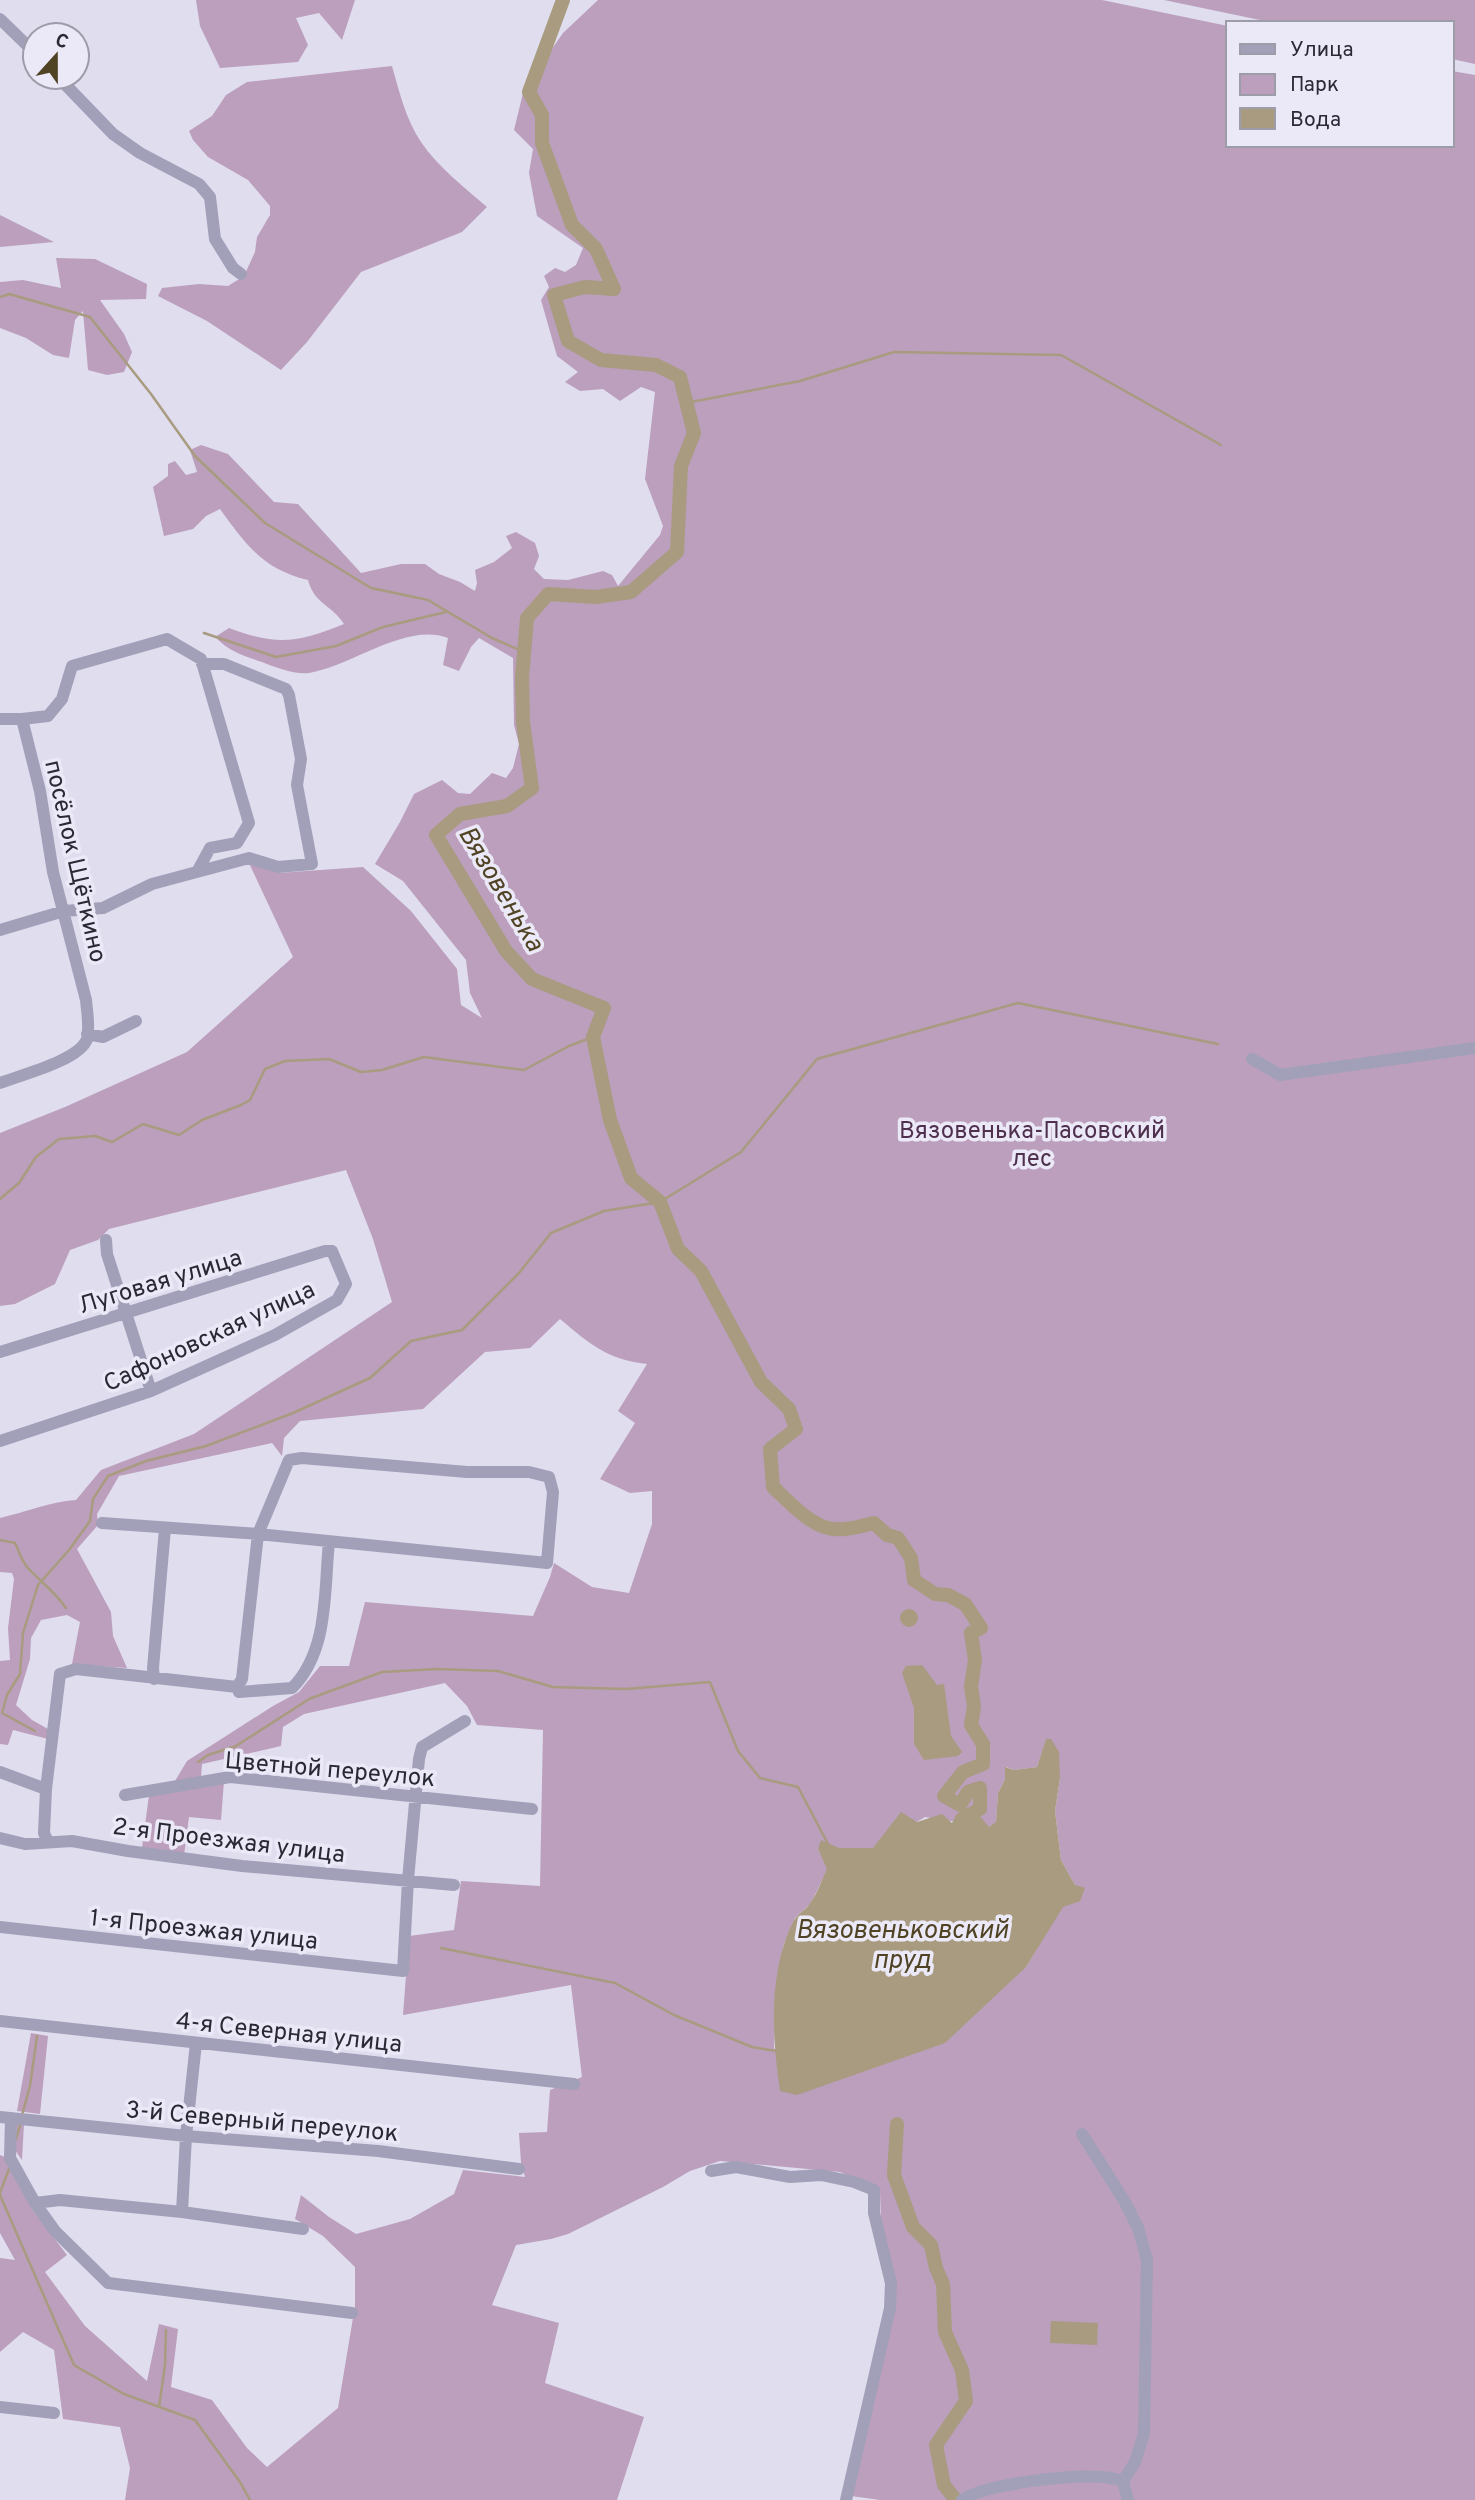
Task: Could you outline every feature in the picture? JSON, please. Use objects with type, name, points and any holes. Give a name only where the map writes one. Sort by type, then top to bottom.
[{"type":"street","points":[[0,19],[21,39]]},
{"type":"street","points":[[70,91],[113,134],[140,153],[199,184],[209,197],[215,239],[233,268],[241,274]]},
{"type":"street","points":[[0,719],[48,716],[62,699],[72,666],[167,639],[201,659],[249,823],[237,843],[210,848],[197,872]]},
{"type":"street","points":[[0,930],[64,911],[103,908],[152,884],[249,858],[278,867],[312,864],[297,785],[300,759],[289,695],[286,690],[224,664],[202,664]]},
{"type":"street","name":"посёлок Щёткино","points":[[22,719],[40,791],[53,872],[86,1000],[87,1034]]},
{"type":"street","points":[[0,1083],[76,1054],[87,1040],[87,1034],[103,1037],[136,1021]]},
{"type":"street","points":[[1252,1059],[1280,1075],[1475,1048]]},
{"type":"street","points":[[106,1240],[107,1254],[151,1391]]},
{"type":"street","name":"Луговая улица","points":[[0,1352],[332,1251]]},
{"type":"street","name":"Сафоновская улица","points":[[0,1441],[151,1391],[275,1335],[337,1300],[346,1284],[332,1251]]},
{"type":"street","points":[[102,1523],[258,1534],[547,1563],[554,1492],[549,1477],[528,1472],[467,1472],[302,1458],[289,1460],[258,1534],[242,1679],[237,1687]]},
{"type":"street","points":[[154,1679],[165,1528]]},
{"type":"street","points":[[237,1687],[239,1692],[292,1688],[304,1676],[317,1651],[329,1542]]},
{"type":"street","points":[[48,1842],[44,1833],[46,1789],[60,1674],[76,1670],[237,1687]]},
{"type":"street","points":[[408,1880],[422,1747],[465,1721]]},
{"type":"street","points":[[0,1772],[46,1789]]},
{"type":"street","name":"Цветной переулок","points":[[125,1795],[230,1777],[532,1809]]},
{"type":"street","name":"2-я Проезжая улица","points":[[0,1838],[25,1844],[72,1841],[128,1852],[242,1866],[454,1885]]},
{"type":"street","name":"1-я Проезжая улица","points":[[0,1927],[403,1971],[408,1880]]},
{"type":"street","name":"4-я Северная улица","points":[[0,2021],[574,2084]]},
{"type":"street","points":[[182,2212],[186,2136],[196,2043]]},
{"type":"street","points":[[5,2117],[10,2158],[35,2203],[55,2231],[108,2283],[352,2313]]},
{"type":"street","name":"3-й Северный переулок","points":[[5,2117],[186,2136],[378,2151],[519,2169]]},
{"type":"street","points":[[1082,2134],[1125,2202],[1138,2228],[1147,2260],[1144,2434],[1135,2462],[1123,2481],[1128,2500]]},
{"type":"street","points":[[711,2171],[736,2167],[790,2177],[821,2175],[854,2182],[874,2190],[874,2213],[891,2283],[890,2308],[846,2500]]},
{"type":"street","points":[[35,2203],[60,2200],[182,2212],[303,2229]]},
{"type":"street","points":[[0,2407],[54,2413]]},
{"type":"street","points":[[962,2500],[974,2493],[1063,2478],[1103,2477],[1123,2481]]},
{"type":"green space","points":[[196,0],[355,0],[342,40],[319,13],[296,18],[308,45],[298,62],[220,68],[200,26]]},
{"type":"green space","name":"Вязовенька-Пасовский лес","points":[[598,0],[1102,0],[1226,26],[1226,147],[1454,147],[1454,71],[1475,75],[1475,2500],[880,2500],[851,2496],[896,2282],[881,2223],[880,2191],[840,2172],[720,2161],[690,2171],[568,2234],[516,2245],[492,2305],[559,2323],[545,2383],[644,2417],[617,2500],[125,2500],[130,2468],[120,2427],[63,2419],[54,2350],[23,2332],[0,2352],[0,2258],[15,2260],[0,2233],[0,2155],[5,2157],[32,2209],[67,2255],[45,2272],[85,2326],[147,2381],[159,2324],[178,2329],[171,2387],[212,2400],[247,2448],[267,2467],[338,2408],[355,2306],[355,2267],[323,2236],[295,2219],[301,2195],[356,2234],[410,2219],[454,2194],[463,2170],[525,2177],[519,2133],[547,2132],[550,2090],[582,2077],[571,1985],[403,2015],[409,1936],[454,1930],[461,1881],[540,1886],[543,1730],[477,1725],[467,1706],[445,1683],[304,1714],[283,1727],[281,1746],[202,1764],[201,1778],[175,1781],[187,1761],[299,1692],[320,1666],[349,1666],[365,1602],[533,1616],[554,1563],[592,1587],[629,1593],[652,1524],[652,1491],[630,1493],[600,1479],[635,1423],[618,1411],[647,1364],[620,1358],[599,1349],[560,1319],[530,1348],[485,1352],[423,1409],[300,1421],[284,1438],[282,1456],[272,1443],[119,1476],[97,1514],[98,1525],[77,1549],[111,1612],[113,1636],[127,1668],[72,1664],[80,1622],[67,1615],[41,1620],[31,1638],[30,1659],[16,1705],[32,1720],[48,1729],[48,1739],[13,1730],[8,1745],[0,1744],[0,1661],[10,1660],[8,1628],[14,1579],[12,1573],[0,1572],[0,1518],[76,1500],[101,1470],[194,1434],[392,1302],[373,1239],[346,1170],[109,1229],[98,1240],[70,1250],[55,1284],[15,1304],[0,1306],[0,1133],[187,1052],[293,957],[248,861],[278,873],[363,867],[411,911],[457,969],[461,1005],[482,1018],[470,993],[466,960],[403,881],[375,864],[414,794],[442,780],[458,793],[470,794],[492,773],[506,778],[513,768],[519,744],[514,725],[513,658],[479,638],[471,647],[459,671],[443,665],[448,638],[432,635],[397,640],[326,669],[309,673],[292,672],[273,666],[226,646],[215,637],[229,628],[261,638],[287,640],[313,635],[344,624],[319,599],[308,580],[279,569],[257,554],[220,509],[206,516],[193,529],[164,536],[153,487],[168,476],[168,464],[175,461],[186,475],[197,472],[190,450],[201,445],[228,454],[274,502],[298,504],[361,573],[401,564],[425,564],[439,574],[475,591],[475,570],[494,562],[512,548],[506,536],[516,532],[535,543],[539,556],[534,569],[544,579],[568,580],[603,571],[612,575],[618,586],[660,535],[663,526],[645,479],[655,392],[641,387],[620,401],[603,389],[580,391],[565,382],[578,372],[557,356],[541,300],[549,287],[544,276],[555,268],[565,272],[576,265],[583,248],[537,216],[529,173],[533,149],[514,130],[524,89],[563,33]],"holes":[[[1046,1740],[1060,1778],[1055,1811],[1061,1860],[1075,1885],[1026,1967],[774,2049],[777,1976],[784,1944],[795,1918],[811,1903],[828,1868],[818,1849],[873,1848],[925,1817],[989,1827],[996,1823],[998,1793],[1005,1779],[1006,1767],[1014,1770],[1037,1767]]]},
{"type":"green space","points":[[1164,0],[1475,0],[1475,64],[1454,59],[1454,21],[1265,21]]},
{"type":"green space","points":[[392,66],[407,115],[421,142],[443,168],[487,207],[462,232],[361,272],[307,342],[281,370],[207,321],[158,296],[162,288],[199,284],[228,286],[244,276],[255,252],[257,237],[270,215],[270,206],[248,180],[208,157],[189,131],[212,116],[226,95],[247,82]]},
{"type":"green space","points":[[0,215],[54,242],[0,247]]},
{"type":"green space","points":[[56,258],[95,259],[147,284],[146,299],[100,300],[124,334],[132,352],[124,372],[107,375],[88,370],[83,311],[75,320],[69,358],[53,355],[26,338],[0,328],[0,282],[23,280],[61,288]]},
{"type":"green space","points":[[224,1781],[221,1820],[189,1817],[184,1855],[142,1848],[149,1795]]},
{"type":"green space","points":[[31,2033],[48,2036],[40,2114],[17,2111]]},
{"type":"green space","points":[[13,2122],[24,2124],[22,2160],[12,2146]]},
{"type":"water","points":[[909,1609],[915,1612],[918,1618],[915,1624],[909,1627],[903,1624],[900,1618],[903,1612]]},
{"type":"water","points":[[922,1665],[937,1685],[944,1684],[951,1736],[962,1752],[958,1756],[924,1760],[914,1744],[914,1708],[902,1673],[906,1666]]},
{"type":"water","name":"Вязовеньковский пруд","points":[[1046,1739],[1051,1739],[1059,1752],[1060,1778],[1055,1811],[1061,1860],[1075,1885],[1085,1888],[1080,1901],[1063,1907],[1026,1967],[945,2043],[797,2095],[780,2091],[774,2027],[779,1962],[793,1922],[809,1905],[827,1869],[818,1849],[821,1840],[839,1848],[873,1848],[901,1812],[917,1822],[942,1814],[952,1823],[957,1814],[972,1807],[989,1827],[996,1822],[998,1793],[1005,1779],[1005,1767],[1014,1770],[1037,1767]]},
{"type":"water","points":[[1051,2321],[1098,2323],[1097,2345],[1050,2343]]},
{"type":"waterway","name":"Вязовенька","points":[[563,0],[529,92],[542,115],[542,143],[572,225],[596,249],[614,289],[585,287],[554,295],[568,341],[601,360],[656,365],[680,377],[694,433],[681,466],[677,552],[631,592],[596,597],[548,594],[527,618],[522,677],[523,722],[532,788],[507,806],[460,814],[436,835],[506,951],[532,979],[604,1008],[593,1037],[610,1120],[631,1178],[660,1202],[678,1249],[701,1271],[761,1382],[789,1409],[796,1429],[770,1449],[773,1487],[799,1511],[821,1526],[840,1529],[874,1523],[887,1535],[898,1538],[911,1558],[914,1580],[935,1594],[948,1595],[965,1604],[981,1628],[971,1633],[975,1660],[971,1686],[974,1707],[971,1725],[983,1744],[983,1764],[963,1772],[944,1796],[960,1805],[968,1792],[980,1788],[980,1809],[962,1819],[963,1821]]},
{"type":"waterway","points":[[0,297],[9,294],[90,317],[151,394],[195,456],[265,523],[371,588],[428,600],[492,638],[524,652]]},
{"type":"waterway","points":[[686,403],[800,381],[894,352],[1061,355],[1221,445]]},
{"type":"waterway","points":[[204,633],[276,657],[336,646],[383,627],[446,612]]},
{"type":"waterway","points":[[35,1731],[2,1713],[7,1695],[20,1674],[23,1633],[38,1585],[90,1521],[93,1499],[108,1476],[146,1461],[206,1446],[293,1413],[370,1378],[411,1341],[462,1330],[519,1273],[551,1233],[604,1211],[660,1202],[741,1152],[817,1059],[1018,1003],[1218,1044]]},
{"type":"waterway","points":[[0,1199],[19,1183],[36,1157],[59,1139],[95,1136],[112,1142],[143,1124],[179,1135],[202,1120],[250,1100],[265,1069],[285,1061],[329,1059],[361,1072],[382,1070],[424,1057],[524,1070],[569,1046],[593,1037]]},
{"type":"waterway","points":[[0,1540],[15,1543],[26,1566],[66,1608]]},
{"type":"waterway","points":[[198,1762],[208,1755],[236,1746],[309,1699],[382,1672],[437,1669],[498,1671],[553,1687],[626,1689],[710,1682],[738,1751],[760,1778],[798,1787],[828,1844]]},
{"type":"waterway","points":[[441,1948],[615,1983],[674,2015],[752,2047],[776,2051]]},
{"type":"waterway","points":[[22,2115],[30,2086],[37,2036]]},
{"type":"waterway","points":[[16,2139],[21,2122]]},
{"type":"waterway","name":"Вязовенька","points":[[897,2124],[894,2175],[913,2227],[931,2245],[943,2284],[945,2332],[962,2370],[966,2401],[936,2445],[944,2485],[956,2500]]},
{"type":"waterway","points":[[0,2193],[10,2166]]},
{"type":"waterway","points":[[0,2195],[74,2365],[124,2394],[195,2420],[250,2500]]},
{"type":"waterway","points":[[159,2407],[165,2365],[166,2330]]}]
